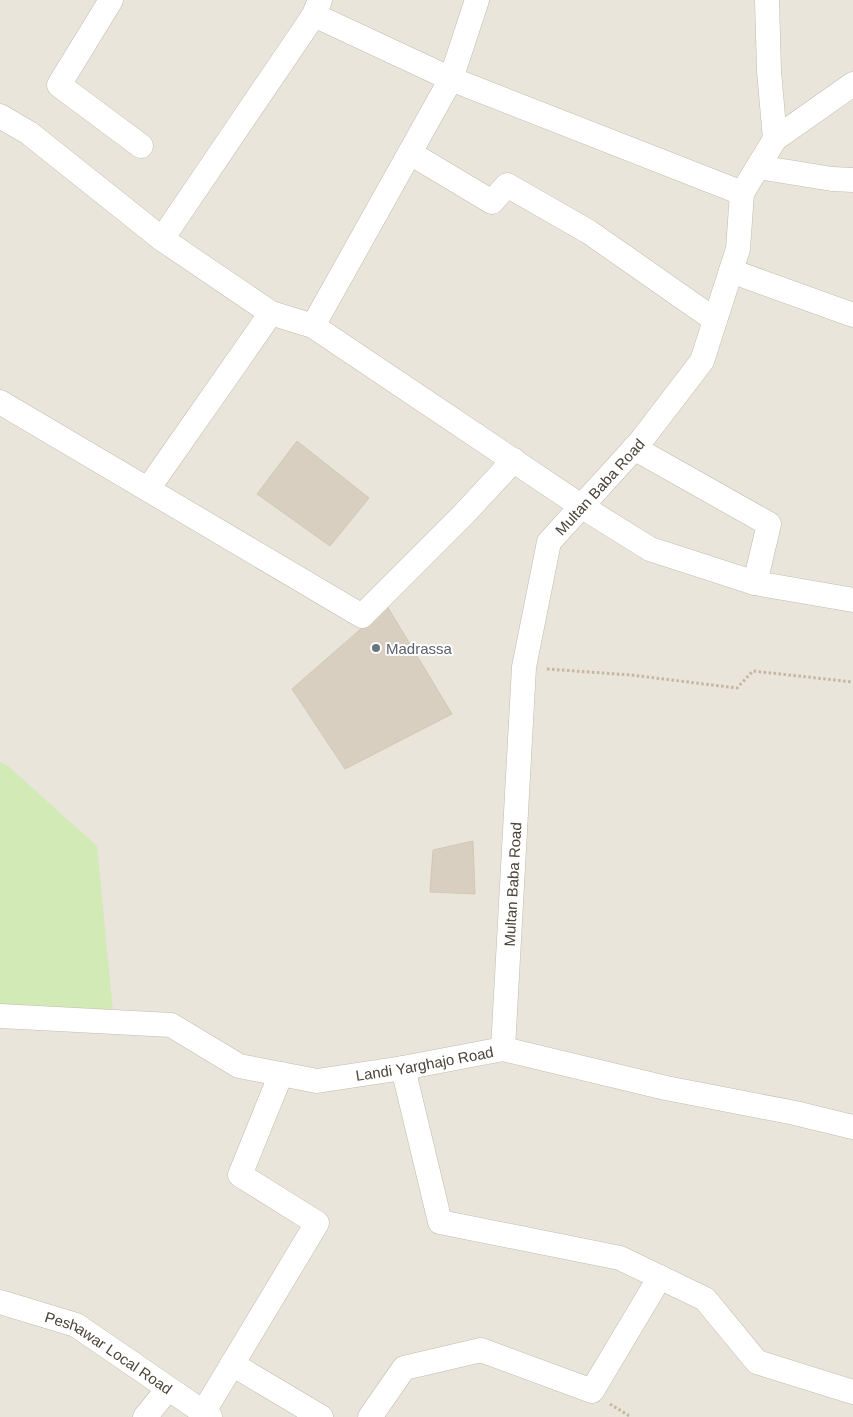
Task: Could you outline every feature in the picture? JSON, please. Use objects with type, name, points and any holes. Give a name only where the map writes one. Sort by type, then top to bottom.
[{"type":"street","points":[[111,0],[59,85],[141,146]]},
{"type":"street","points":[[313,326],[452,79],[477,0]]},
{"type":"street","points":[[767,0],[769,71],[776,139]]},
{"type":"street","points":[[162,239],[317,8],[452,79],[742,193]]},
{"type":"street","name":"Multan Baba Road","points":[[503,1049],[524,667],[549,542],[634,448],[702,361],[738,248],[742,193],[776,139],[853,84]]},
{"type":"street","points":[[4,125],[29,133],[162,239],[271,313],[313,326],[581,506],[650,549],[755,583],[853,600]]},
{"type":"street","points":[[410,153],[492,202],[507,185],[589,232],[715,320]]},
{"type":"street","points":[[758,167],[832,179],[853,180]]},
{"type":"street","points":[[731,271],[853,315]]},
{"type":"street","points":[[148,490],[271,313]]},
{"type":"street","points":[[0,402],[362,616],[464,514],[514,460]]},
{"type":"street","points":[[634,448],[769,524],[755,583]]},
{"type":"street","name":"Landi Yarghajo Road","points":[[0,1016],[171,1025],[239,1066],[318,1081],[403,1068],[503,1049],[666,1088],[795,1113],[853,1127]]},
{"type":"street","points":[[403,1068],[440,1222],[620,1258],[705,1299],[757,1362],[853,1392]]},
{"type":"street","points":[[207,1415],[232,1364],[317,1223],[240,1175],[281,1074]]},
{"type":"street","points":[[370,1417],[404,1368],[481,1350],[592,1391],[660,1277]]},
{"type":"street","name":"Peshawar Local Road","points":[[0,1302],[76,1326],[207,1415]]},
{"type":"street","points":[[232,1364],[321,1417]]},
{"type":"street","points":[[145,1417],[168,1389]]},
{"type":"path","points":[[524,667],[631,675],[736,688],[752,671],[853,682]]},
{"type":"shaded area","points":[[0,0],[853,0],[853,1417],[0,1417]]},
{"type":"green space","points":[[0,762],[8,766],[97,846],[113,1011],[0,1005]]},
{"type":"building","points":[[297,441],[369,498],[330,546],[257,494]]},
{"type":"building","name":"Madrassa","points":[[387,606],[452,714],[345,769],[292,689]]},
{"type":"building","points":[[473,841],[475,894],[430,892],[433,850]]},
{"type":"place","name":"Madrassa","points":[[376,648]]}]
